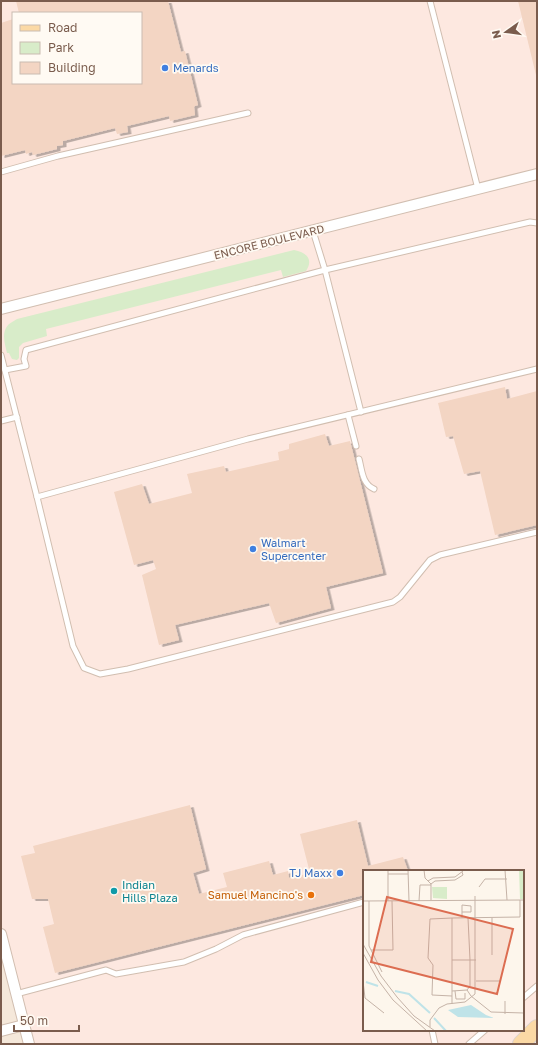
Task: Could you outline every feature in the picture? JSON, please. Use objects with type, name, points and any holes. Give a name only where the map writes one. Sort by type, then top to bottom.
[{"type":"main road","points":[[521,1044],[537,1028]]},
{"type":"street","name":"ENCORE BOULEVARD","points":[[1,309],[537,174]]},
{"type":"street","points":[[1,934],[3,947],[29,1044]]},
{"type":"street","points":[[1,1031],[24,1025]]},
{"type":"lane","points":[[430,1],[478,189]]},
{"type":"lane","points":[[1,172],[58,156],[248,113]]},
{"type":"lane","points":[[5,370],[26,366],[24,358],[26,350],[325,270],[530,222],[537,223]]},
{"type":"lane","points":[[313,230],[325,270],[361,412]]},
{"type":"lane","points":[[1,355],[73,646],[84,668],[100,674],[128,669],[393,602],[400,597],[430,560],[440,555],[537,532]]},
{"type":"lane","points":[[37,498],[248,440],[537,368]]},
{"type":"lane","points":[[348,415],[356,446]]},
{"type":"lane","points":[[1,421],[17,417]]},
{"type":"lane","points":[[359,459],[364,480],[367,485],[374,489]]},
{"type":"lane","points":[[16,994],[106,970],[116,974],[184,962],[216,949],[243,935],[363,902]]},
{"type":"lane","points":[[524,997],[537,986]]},
{"type":"lane","points":[[432,1031],[436,1044]]},
{"type":"lane","points":[[469,1044],[485,1031]]},
{"type":"shaded area","points":[[1,1],[537,1],[537,1044],[29,1044],[1,934]]},
{"type":"shaded area","points":[[1,934],[29,1044],[1,1044]]},
{"type":"green space","points":[[294,250],[302,252],[308,257],[309,263],[306,271],[283,277],[281,270],[46,329],[47,336],[23,343],[19,347],[19,358],[17,360],[12,359],[9,353],[7,353],[4,339],[5,331],[8,325],[17,319]]},
{"type":"building","name":"Menards","points":[[16,1],[168,1],[181,52],[185,51],[198,105],[194,107],[195,115],[170,121],[169,116],[127,126],[128,132],[117,134],[115,128],[63,141],[63,145],[57,146],[57,149],[33,155],[32,152],[26,154],[25,150],[1,156],[1,23],[12,19],[12,84],[142,84],[142,12],[19,12]]},
{"type":"building","points":[[518,1],[537,1],[537,75],[536,75]]},
{"type":"building","points":[[505,387],[507,399],[537,391],[537,525],[495,535],[480,471],[464,474],[453,436],[446,437],[438,403]]},
{"type":"building","name":"Walmart Supercenter","points":[[325,434],[329,446],[350,441],[383,573],[326,587],[331,608],[276,623],[269,603],[175,625],[179,640],[159,645],[142,575],[156,569],[153,560],[134,565],[114,492],[142,484],[149,504],[192,493],[187,474],[224,466],[226,472],[279,460],[278,452],[289,449],[289,444]]},
{"type":"building","name":"Indian Hills Plaza","points":[[190,805],[206,869],[193,873],[199,894],[227,887],[223,873],[269,861],[273,875],[288,871],[289,878],[310,873],[300,834],[357,820],[368,866],[403,857],[408,870],[363,870],[363,895],[55,973],[43,927],[54,924],[48,899],[32,899],[21,856],[35,853],[33,846]]},
{"type":"place","name":"Menards","points":[[165,68]]},
{"type":"place","name":"Walmart Supercenter","points":[[253,549]]},
{"type":"place","name":"TJ Maxx","points":[[340,873]]},
{"type":"place","name":"Indian Hills Plaza","points":[[114,891]]},
{"type":"place","name":"Samuel Mancino's","points":[[311,895]]}]
